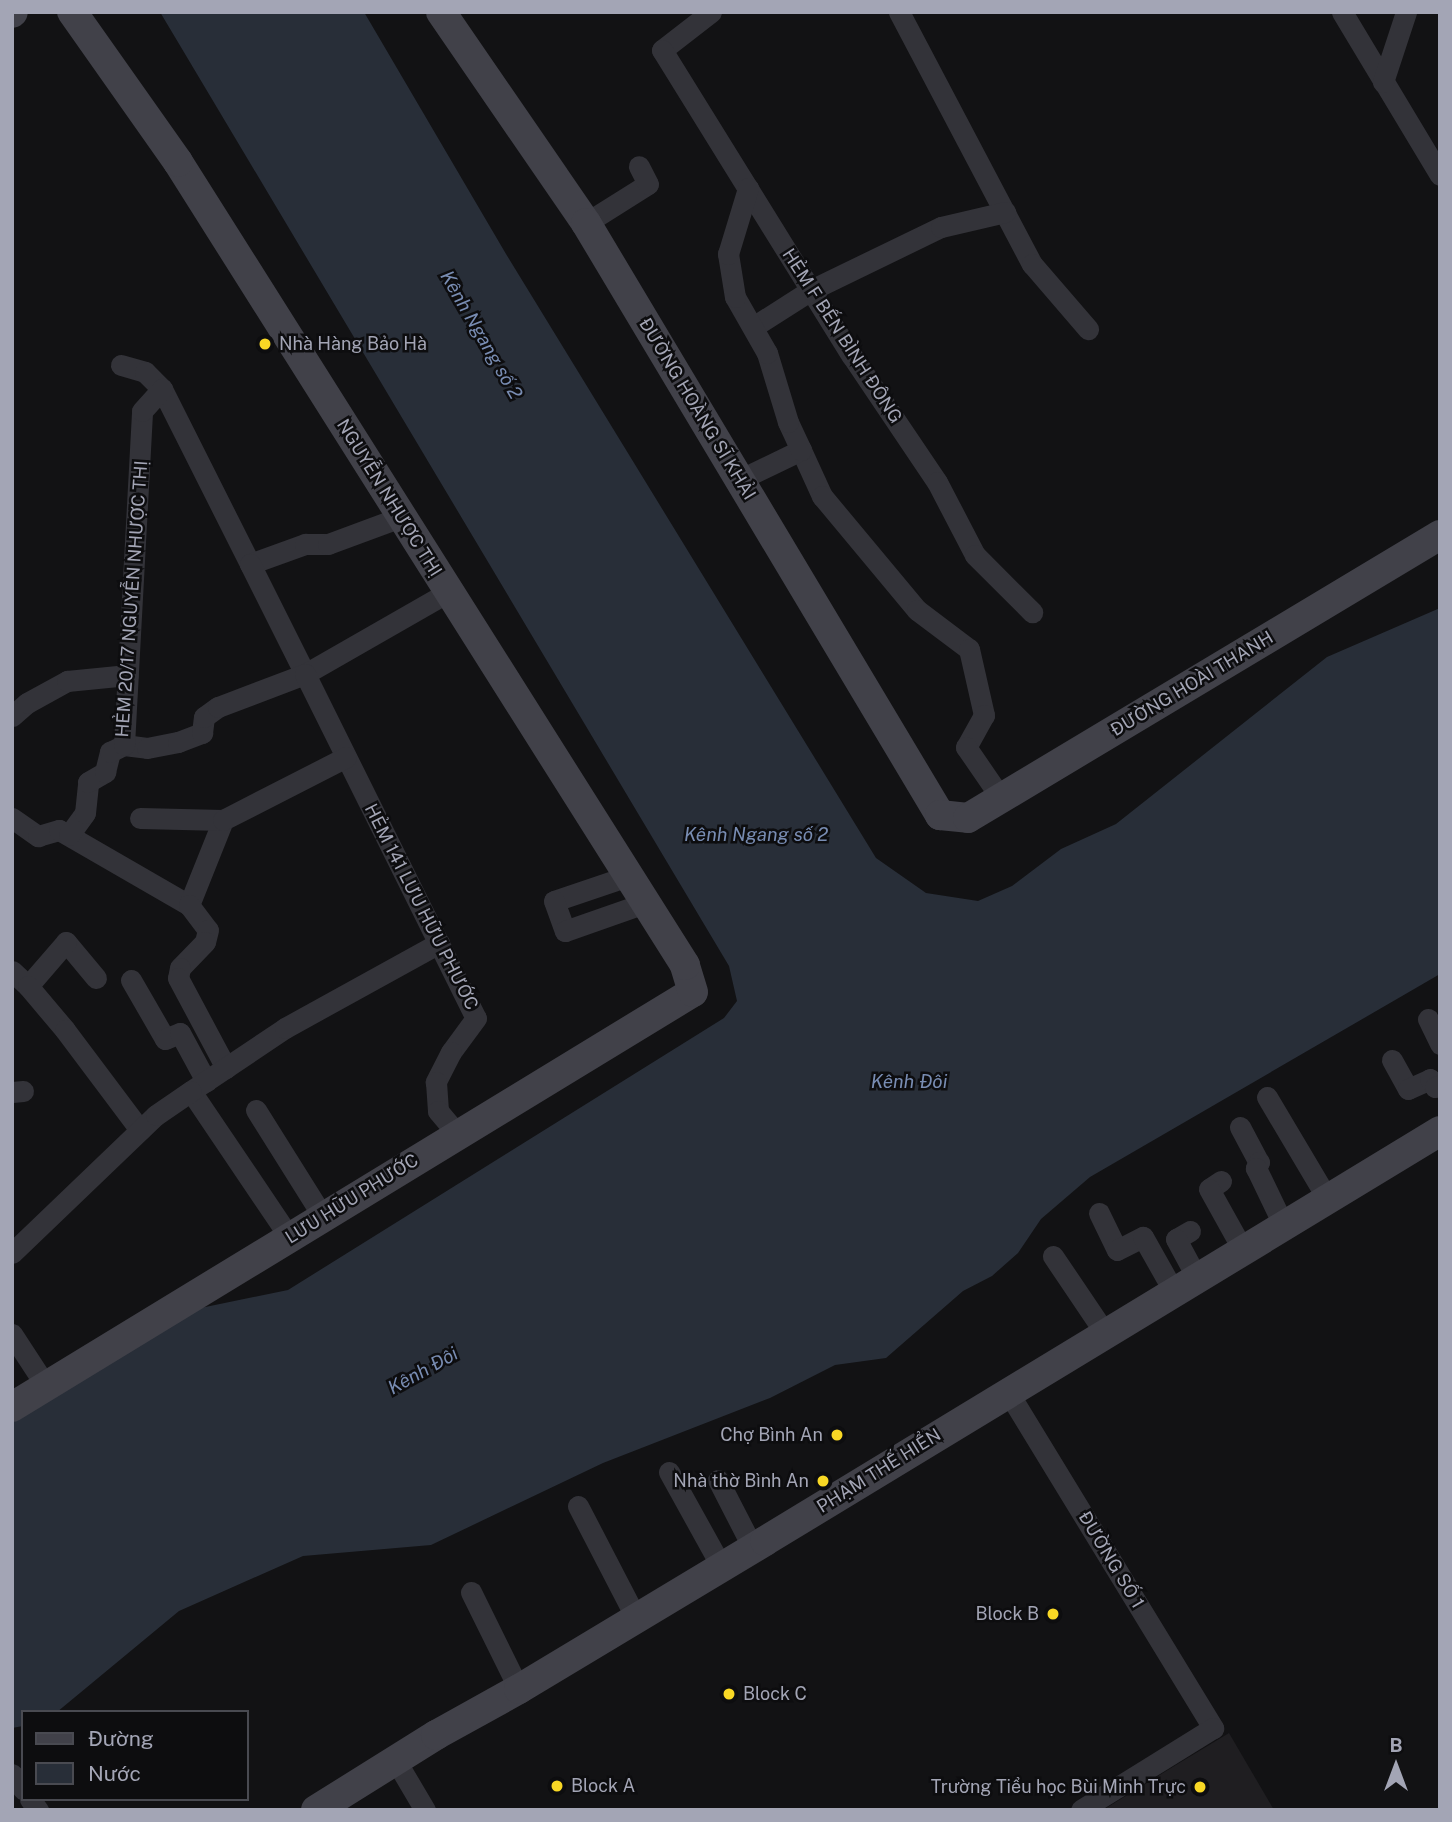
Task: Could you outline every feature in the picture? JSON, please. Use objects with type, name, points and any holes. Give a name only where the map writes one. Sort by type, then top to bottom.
[{"type":"street","name":"NGUYỄN NHƯỢC THỊ","points":[[72,12],[178,162],[685,965],[692,992]]},
{"type":"street","name":"ĐƯỜNG HOÀNG SĨ KHẢI","points":[[440,12],[586,223],[940,815]]},
{"type":"street","name":"HẺM F BẾN BÌNH ĐÔNG","points":[[711,12],[662,50],[811,290],[937,482],[975,555],[1032,612]]},
{"type":"street","points":[[899,12],[1032,264],[1088,329]]},
{"type":"street","points":[[1342,12],[1440,175]]},
{"type":"street","points":[[1383,82],[1406,12]]},
{"type":"street","points":[[586,223],[648,184],[639,166]]},
{"type":"street","points":[[748,188],[728,254],[736,297],[768,353],[788,422],[822,496],[917,610],[969,649],[985,715],[965,747],[1001,798]]},
{"type":"street","points":[[753,327],[811,290],[941,227],[1005,212]]},
{"type":"street","points":[[121,365],[145,372],[162,388]]},
{"type":"street","name":"HẺM 141 LƯU HỮU PHƯỚC","points":[[162,388],[476,1018],[451,1052],[436,1082],[438,1111],[458,1135]]},
{"type":"street","name":"HẺM 20/17 NGUYỄN NHƯỢC THỊ","points":[[64,832],[85,813],[88,782],[105,772],[110,752],[124,745],[142,411],[162,388]]},
{"type":"street","points":[[739,480],[801,450]]},
{"type":"street","points":[[250,564],[304,544],[328,544],[401,517]]},
{"type":"street","name":"ĐƯỜNG HOÀI THANH","points":[[940,815],[968,818],[1440,535]]},
{"type":"street","points":[[124,745],[147,748],[178,743],[202,733],[204,717],[218,707],[304,674],[448,592]]},
{"type":"street","points":[[12,716],[27,703],[67,681],[128,675]]},
{"type":"street","points":[[140,818],[223,820],[346,757]]},
{"type":"street","points":[[12,818],[38,836],[64,832],[189,905],[208,930],[205,942],[180,968],[178,978],[226,1068]]},
{"type":"street","points":[[189,905],[223,820]]},
{"type":"street","points":[[628,876],[554,901],[565,931],[645,903]]},
{"type":"street","points":[[28,986],[66,942],[96,978]]},
{"type":"street","points":[[12,1253],[140,1130],[199,1086],[285,1028],[439,943]]},
{"type":"street","points":[[12,971],[65,1030],[140,1130]]},
{"type":"street","points":[[131,980],[165,1040],[180,1033],[199,1086],[290,1238]]},
{"type":"street","name":"LƯU HỮU PHƯỚC","points":[[12,1407],[692,992]]},
{"type":"street","points":[[1428,1019],[1440,1044]]},
{"type":"street","points":[[1392,1060],[1408,1089],[1430,1079],[1435,1087],[1440,1084]]},
{"type":"street","points":[[1267,1097],[1327,1198]]},
{"type":"street","points":[[256,1110],[323,1217]]},
{"type":"street","points":[[1240,1127],[1258,1162],[1256,1168],[1283,1224]]},
{"type":"street","name":"PHẠM THẾ HIỂN","points":[[316,1810],[1440,1131]]},
{"type":"street","points":[[1221,1181],[1209,1189],[1243,1250]]},
{"type":"street","points":[[1099,1213],[1117,1250],[1143,1237],[1185,1285]]},
{"type":"street","points":[[1185,1285],[1176,1239],[1190,1231]]},
{"type":"street","points":[[1053,1256],[1105,1333]]},
{"type":"street","points":[[12,1334],[46,1386]]},
{"type":"street","name":"ĐƯỜNG SỐ 1","points":[[1008,1392],[1213,1728],[1081,1810]]},
{"type":"street","points":[[669,1472],[721,1566]]},
{"type":"street","points":[[718,1480],[753,1548]]},
{"type":"street","points":[[578,1506],[636,1618]]},
{"type":"street","points":[[471,1591],[519,1689]]},
{"type":"street","points":[[396,1761],[425,1810]]},
{"type":"shaded area","name":"Trường Tiểu học Bùi Minh Trực","points":[[1229,1733],[1274,1810],[1103,1810],[1176,1765]]},
{"type":"water","name":"Kênh Đôi","points":[[160,12],[364,12],[506,254],[876,858],[926,893],[978,901],[1012,886],[1061,849],[1116,824],[1327,657],[1440,608],[1440,974],[1090,1177],[1041,1219],[1018,1253],[992,1276],[963,1291],[886,1358],[835,1365],[770,1398],[603,1463],[431,1545],[303,1556],[179,1611],[59,1710],[21,1710],[21,1726],[12,1728],[12,1420],[186,1311],[288,1290],[724,1018],[737,1001],[729,966]]},
{"type":"place","name":"Nhà Hàng Bảo Hà","points":[[265,344]]},
{"type":"place","name":"Chợ Bình An","points":[[837,1435]]},
{"type":"place","name":"Nhà thờ Bình An","points":[[823,1481]]},
{"type":"place","name":"Block B","points":[[1053,1614]]},
{"type":"place","name":"Block C","points":[[729,1694]]},
{"type":"place","name":"Block A","points":[[557,1786]]},
{"type":"place","name":"Trường Tiểu học Bùi Minh Trực","points":[[1200,1787]]},
{"type":"water label","name":"Kênh Ngang số 2","points":[[481,335]]},
{"type":"water label","name":"Kênh Ngang số 2","points":[[756,835]]}]
